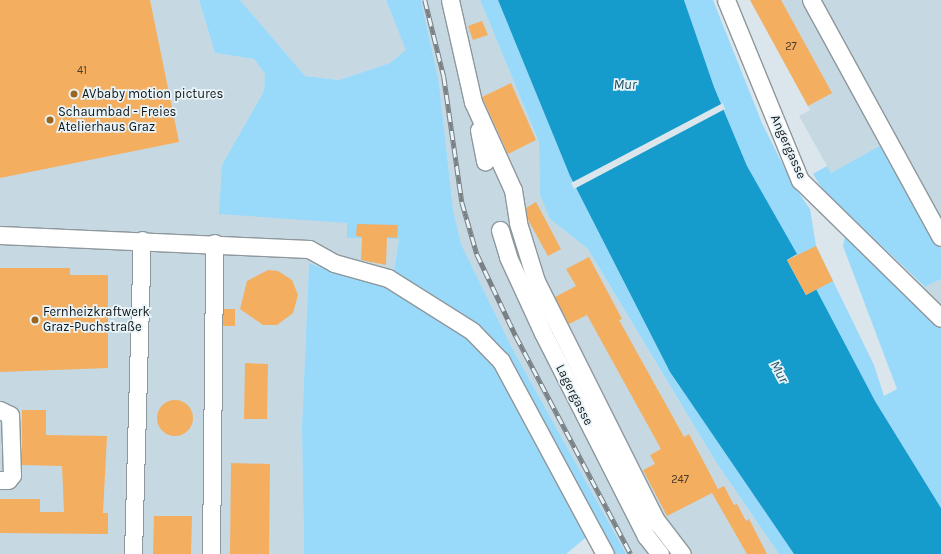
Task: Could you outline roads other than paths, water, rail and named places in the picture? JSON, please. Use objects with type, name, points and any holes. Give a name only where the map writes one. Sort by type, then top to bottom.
[{"type":"street","points":[[450,0],[485,161]]},
{"type":"street","name":"Angergasse","points":[[726,0],[800,180],[941,318]]},
{"type":"street","points":[[811,0],[941,237]]},
{"type":"street","points":[[473,102],[514,190],[518,223],[536,281],[585,397],[655,519],[682,554]]},
{"type":"street","name":"Lagergasse","points":[[500,230],[508,257],[585,397],[646,536],[660,554]]},
{"type":"street","points":[[0,235],[214,242],[309,249],[334,263],[388,278],[472,330],[501,361],[605,554]]},
{"type":"street","points":[[132,554],[142,240]]},
{"type":"street","points":[[211,554],[214,242]]},
{"type":"street","points":[[0,410],[10,415],[12,475],[8,480],[0,480]]},
{"type":"water","name":"Mur","points":[[498,0],[684,0],[714,87],[747,166],[797,254],[787,260],[806,295],[816,289],[875,401],[941,508],[941,554],[794,554],[670,372],[570,176]]},
{"type":"railway","points":[[425,0],[444,77],[462,202],[477,254],[516,336],[631,554]]},
{"type":"place","name":"AVbaby motion pictures","points":[[74,94]]},
{"type":"place","name":"Schaumbad - Freies Atelierhaus Graz","points":[[50,120]]},
{"type":"place","name":"Fernheizkraftwerk Graz-Puchstraße","points":[[35,320]]}]
